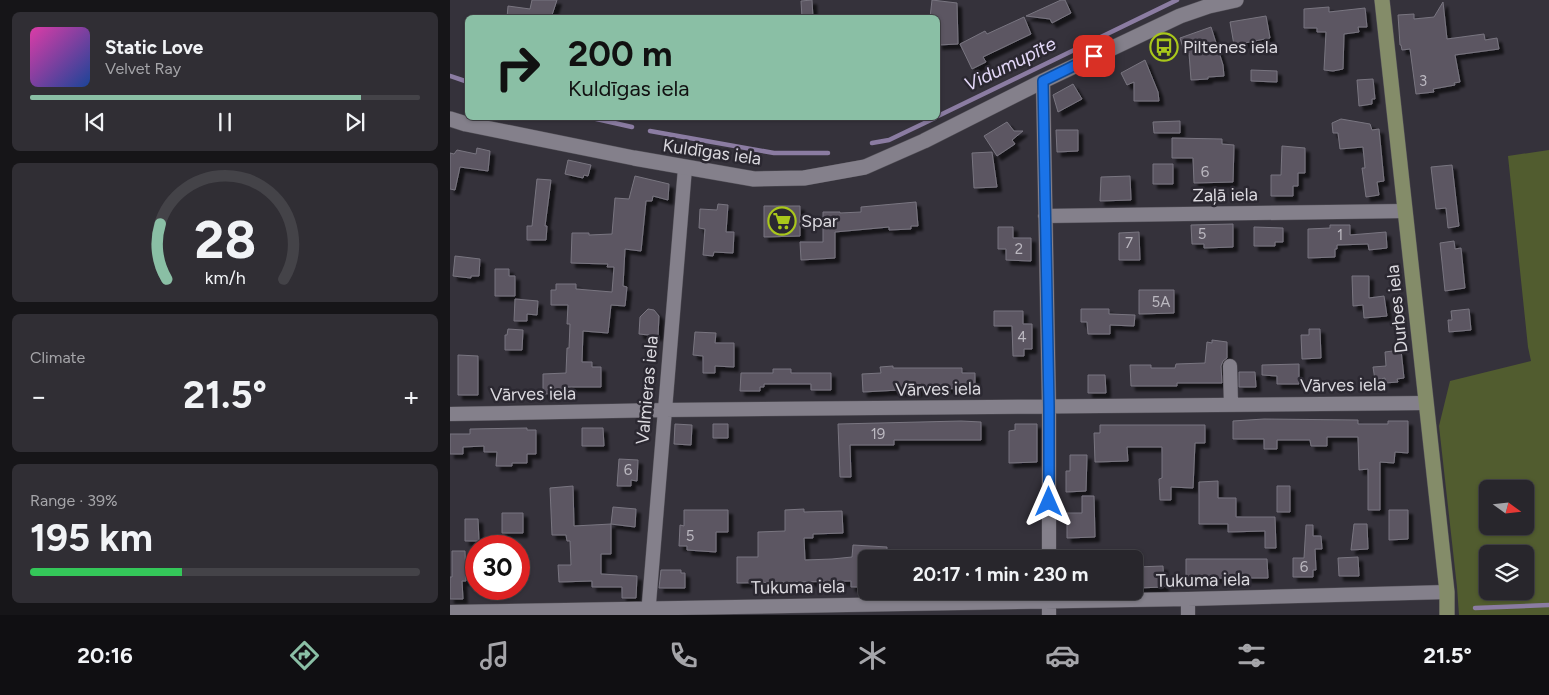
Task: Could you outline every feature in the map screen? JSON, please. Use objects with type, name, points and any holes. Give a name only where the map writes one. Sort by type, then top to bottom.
[{"type":"main road","name":"Durbes iela","points":[[1382,0],[1447,592],[1447,615]]},
{"type":"street","name":"Kuldīgas iela","points":[[450,119],[476,126],[686,168],[754,179],[804,178],[866,167],[924,141],[1043,81],[1180,16],[1209,6],[1236,0]]},
{"type":"street","points":[[1043,81],[1049,407],[1049,550]]},
{"type":"street","name":"Valmieras iela","points":[[648,612],[686,168]]},
{"type":"street","name":"Zaļā iela","points":[[1045,216],[1405,211]]},
{"type":"street","points":[[1230,366],[1231,405]]},
{"type":"street","name":"Vārves iela","points":[[450,414],[664,410],[1426,403]]},
{"type":"street","name":"Tukuma iela","points":[[450,612],[648,612],[1447,592]]},
{"type":"street","points":[[1188,599],[1188,615]]},
{"type":"green space","points":[[1549,150],[1549,615],[1459,615],[1439,426],[1450,381],[1531,361],[1508,156]]},
{"type":"building","points":[[532,0],[557,0],[552,15],[507,15],[508,6],[530,9]]},
{"type":"building","points":[[812,0],[813,15],[802,15],[801,1]]},
{"type":"building","points":[[932,0],[957,3],[958,44],[940,45],[940,15],[930,15]]},
{"type":"building","points":[[1061,0],[1065,0],[1071,13],[1052,23],[1050,19],[1026,16]]},
{"type":"building","points":[[1443,2],[1447,39],[1484,34],[1485,40],[1497,38],[1499,49],[1455,55],[1460,82],[1454,83],[1455,85],[1433,89],[1434,92],[1416,94],[1410,49],[1402,50],[1400,45],[1398,15],[1414,14],[1414,19],[1434,17]]},
{"type":"building","points":[[1329,7],[1329,12],[1365,8],[1367,27],[1358,27],[1359,32],[1344,34],[1343,69],[1333,71],[1324,70],[1326,32],[1317,32],[1317,28],[1304,28],[1304,9]]},
{"type":"building","points":[[1266,16],[1270,38],[1234,45],[1230,22]]},
{"type":"building","points":[[1024,17],[1031,34],[983,57],[986,62],[972,69],[960,44],[985,31],[987,34]]},
{"type":"building","points":[[1211,27],[1223,65],[1224,76],[1191,80],[1189,53],[1185,54],[1180,38]]},
{"type":"building","points":[[1145,60],[1158,92],[1159,101],[1134,101],[1134,82],[1127,85],[1121,73]]},
{"type":"building","points":[[1251,70],[1277,71],[1277,82],[1251,81]]},
{"type":"building","points":[[1373,79],[1375,99],[1372,99],[1372,104],[1359,106],[1357,80]]},
{"type":"building","points":[[1073,84],[1082,99],[1058,112],[1053,95]]},
{"type":"building","points":[[1341,119],[1370,124],[1372,130],[1379,129],[1384,181],[1377,182],[1379,195],[1366,197],[1362,168],[1365,168],[1363,147],[1340,149],[1338,133],[1333,133],[1332,123]]},
{"type":"building","points":[[1180,121],[1180,133],[1154,133],[1153,122]]},
{"type":"building","points":[[1007,122],[1014,131],[1023,131],[1012,140],[1015,144],[997,156],[984,136]]},
{"type":"building","points":[[1056,130],[1078,130],[1078,151],[1057,152]]},
{"type":"building","points":[[1172,138],[1222,139],[1222,144],[1234,145],[1233,182],[1194,183],[1193,158],[1172,158]]},
{"type":"building","points":[[1282,146],[1305,148],[1305,173],[1298,173],[1298,186],[1293,186],[1293,196],[1271,196],[1271,175],[1281,175]]},
{"type":"building","points":[[477,148],[490,151],[488,171],[460,167],[455,190],[450,189],[450,153],[454,154],[457,150],[476,154]]},
{"type":"building","points":[[992,152],[997,187],[974,188],[972,153]]},
{"type":"building","points":[[568,160],[591,165],[588,176],[584,175],[583,178],[565,174]]},
{"type":"building","points":[[1153,164],[1173,164],[1173,184],[1153,184]]},
{"type":"building","points":[[1452,165],[1459,226],[1448,228],[1446,208],[1436,209],[1431,167]]},
{"type":"building","points":[[635,176],[669,184],[668,200],[653,196],[652,201],[646,201],[641,251],[625,249],[623,286],[627,287],[625,306],[611,305],[608,333],[583,331],[582,362],[592,362],[592,367],[601,367],[601,387],[563,387],[563,393],[543,394],[543,374],[566,373],[567,348],[569,348],[570,324],[567,324],[568,305],[551,305],[551,290],[556,290],[556,284],[576,284],[576,289],[612,292],[614,267],[607,267],[608,264],[571,263],[572,233],[589,233],[589,235],[612,234],[615,198],[629,199]]},
{"type":"building","points":[[1130,176],[1131,200],[1100,201],[1101,177]]},
{"type":"building","points":[[537,179],[551,180],[545,226],[547,226],[546,240],[527,240],[527,226],[532,226]]},
{"type":"building","points":[[916,202],[918,226],[911,226],[911,229],[889,230],[889,227],[835,232],[835,258],[801,260],[800,242],[823,242],[823,212],[861,212],[861,207]]},
{"type":"building","points":[[718,204],[728,205],[726,232],[734,232],[733,253],[714,252],[713,256],[703,255],[705,229],[699,228],[700,209],[717,210]]},
{"type":"building","name":"Spar","points":[[764,206],[800,206],[800,236],[764,237]]},
{"type":"building","points":[[1233,224],[1233,247],[1204,248],[1204,244],[1192,244],[1191,225]]},
{"type":"building","points":[[1330,225],[1350,225],[1350,235],[1386,232],[1387,248],[1369,250],[1368,244],[1337,245],[1335,257],[1308,258],[1308,229],[1330,228]]},
{"type":"building","points":[[998,227],[1013,227],[1013,238],[1031,238],[1031,261],[1006,260],[1006,249],[998,249]]},
{"type":"building","points":[[1254,227],[1283,228],[1283,242],[1275,242],[1275,246],[1254,246]]},
{"type":"building","points":[[1139,232],[1140,260],[1119,260],[1119,233]]},
{"type":"building","points":[[1454,241],[1455,249],[1461,248],[1465,288],[1445,291],[1440,243]]},
{"type":"building","points":[[455,256],[480,259],[479,276],[471,276],[471,278],[453,276]]},
{"type":"building","points":[[495,269],[509,269],[509,276],[515,276],[515,296],[495,296]]},
{"type":"building","points":[[1352,276],[1369,276],[1369,298],[1384,296],[1387,316],[1364,318],[1363,305],[1353,306]]},
{"type":"building","points":[[1139,290],[1174,290],[1174,313],[1139,314]]},
{"type":"building","points":[[515,299],[538,301],[537,315],[527,314],[527,321],[514,321]]},
{"type":"building","points":[[648,309],[654,310],[659,316],[658,336],[639,334],[640,317]]},
{"type":"building","points":[[1081,309],[1109,309],[1109,314],[1135,315],[1134,326],[1110,325],[1110,334],[1088,334],[1087,322],[1081,322]]},
{"type":"building","points":[[1469,309],[1471,330],[1449,332],[1448,320],[1452,320],[1451,311]]},
{"type":"building","points":[[994,311],[1023,311],[1023,324],[1032,324],[1032,349],[1024,349],[1024,356],[1013,356],[1012,326],[994,326]]},
{"type":"building","points":[[508,329],[523,330],[522,350],[505,350],[505,335],[507,335]]},
{"type":"building","points":[[1309,329],[1320,329],[1321,358],[1302,359],[1301,335],[1309,335]]},
{"type":"building","points":[[695,332],[716,333],[715,343],[734,343],[734,367],[715,366],[715,373],[703,373],[703,356],[693,355]]},
{"type":"building","points":[[1212,340],[1227,342],[1227,358],[1221,366],[1222,383],[1177,383],[1177,386],[1131,386],[1130,365],[1151,365],[1151,368],[1175,368],[1176,364],[1205,363],[1207,342],[1212,343]]},
{"type":"building","points":[[1401,350],[1404,378],[1397,379],[1398,382],[1385,383],[1385,378],[1375,380],[1373,367],[1386,366],[1385,352]]},
{"type":"building","points":[[458,355],[478,356],[478,395],[458,395]]},
{"type":"building","points":[[1299,364],[1299,384],[1277,384],[1277,376],[1262,375],[1262,365]]},
{"type":"building","points":[[893,366],[893,368],[962,368],[962,373],[975,373],[975,384],[968,384],[969,389],[918,388],[918,392],[899,392],[899,390],[863,392],[862,374],[881,373],[880,367]]},
{"type":"building","points":[[773,369],[791,369],[791,373],[831,373],[831,390],[811,390],[811,384],[764,384],[764,387],[760,387],[760,391],[740,391],[741,373],[773,373]]},
{"type":"building","points":[[1239,372],[1255,372],[1256,387],[1239,387]]},
{"type":"building","points":[[1088,375],[1105,375],[1106,393],[1088,393]]},
{"type":"building","points":[[1264,419],[1358,420],[1358,424],[1388,424],[1388,421],[1408,421],[1408,453],[1395,452],[1394,463],[1380,462],[1380,510],[1368,510],[1368,469],[1359,470],[1358,437],[1327,437],[1327,446],[1311,446],[1310,440],[1277,440],[1277,449],[1264,449],[1264,439],[1233,439],[1233,421]]},
{"type":"building","points":[[981,422],[981,440],[894,440],[894,445],[850,445],[851,477],[840,477],[838,424]]},
{"type":"building","points":[[675,424],[692,425],[691,445],[674,444]]},
{"type":"building","points":[[713,424],[728,424],[728,438],[713,438]]},
{"type":"building","points":[[1015,424],[1037,424],[1037,462],[1009,463],[1009,431],[1015,430]]},
{"type":"building","points":[[1100,425],[1205,425],[1205,443],[1195,443],[1193,488],[1171,487],[1171,500],[1160,500],[1159,479],[1162,478],[1162,447],[1127,447],[1128,461],[1095,462],[1094,433],[1100,433]]},
{"type":"building","points":[[527,428],[527,430],[536,430],[536,454],[527,454],[527,463],[512,463],[512,466],[496,466],[497,452],[484,452],[484,446],[463,447],[463,454],[450,454],[450,434],[470,434],[470,429]]},
{"type":"building","points":[[582,428],[603,428],[604,446],[582,446]]},
{"type":"building","points":[[1070,455],[1087,455],[1086,491],[1066,492],[1066,471],[1070,471]]},
{"type":"building","points":[[619,459],[638,460],[637,481],[631,480],[631,486],[617,486]]},
{"type":"building","points":[[1218,481],[1218,498],[1236,498],[1236,517],[1275,517],[1276,548],[1265,548],[1265,531],[1228,532],[1228,524],[1199,524],[1199,482]]},
{"type":"building","points":[[573,486],[574,526],[611,524],[611,554],[601,554],[601,574],[637,576],[636,598],[622,598],[622,587],[592,587],[592,581],[559,582],[558,565],[571,565],[570,541],[567,541],[566,535],[552,535],[550,488]]},
{"type":"building","points":[[1277,486],[1290,486],[1290,512],[1277,512]]},
{"type":"building","points":[[1082,496],[1094,496],[1095,537],[1067,538],[1067,513],[1082,513]]},
{"type":"building","points":[[613,507],[636,509],[635,527],[611,524]]},
{"type":"building","points":[[804,509],[804,512],[842,511],[843,533],[813,534],[813,538],[804,538],[805,560],[852,557],[853,545],[887,547],[887,550],[858,550],[858,587],[851,587],[851,581],[737,583],[737,557],[758,557],[758,532],[785,531],[785,510]]},
{"type":"building","points":[[684,510],[728,510],[728,532],[716,532],[716,552],[687,550],[687,546],[679,546],[680,525],[684,526]]},
{"type":"building","points":[[1389,510],[1408,510],[1408,539],[1389,540]]},
{"type":"building","points":[[502,513],[523,513],[523,533],[502,533]]},
{"type":"building","points":[[465,519],[478,519],[479,535],[465,535]]},
{"type":"building","points":[[1354,524],[1367,524],[1368,549],[1351,550]]},
{"type":"building","points":[[1306,525],[1313,525],[1313,536],[1321,536],[1322,549],[1315,549],[1316,570],[1313,570],[1313,577],[1293,577],[1293,558],[1304,558]]},
{"type":"building","points":[[452,551],[465,551],[465,581],[462,581],[463,599],[450,599],[450,577],[452,577]]},
{"type":"building","points":[[1358,557],[1359,576],[1339,576],[1338,558]]},
{"type":"building","points":[[1186,559],[1267,559],[1268,578],[1246,578],[1247,576],[1186,579]]},
{"type":"building","points":[[1163,566],[1164,587],[1143,588],[1143,567]]},
{"type":"building","points":[[661,570],[681,570],[681,573],[685,573],[685,588],[659,588]]},
{"type":"waterway","name":"Vidumupīte","points":[[940,115],[1177,0]]},
{"type":"waterway","name":"Vidumupīte","points":[[450,76],[465,81]]},
{"type":"waterway","name":"Vidumupīte","points":[[601,120],[632,127]]},
{"type":"waterway","name":"Vidumupīte","points":[[872,143],[889,140],[931,120]]},
{"type":"waterway","name":"Vidumupīte","points":[[650,131],[774,153],[828,153]]},
{"type":"waterway","points":[[1475,608],[1549,605]]},
{"type":"place","name":"Piltenes iela","points":[[1164,47]]},
{"type":"place","name":"Spar","points":[[782,221]]},
{"type":"route","points":[[1049,502],[1043,81],[1094,56]]}]
